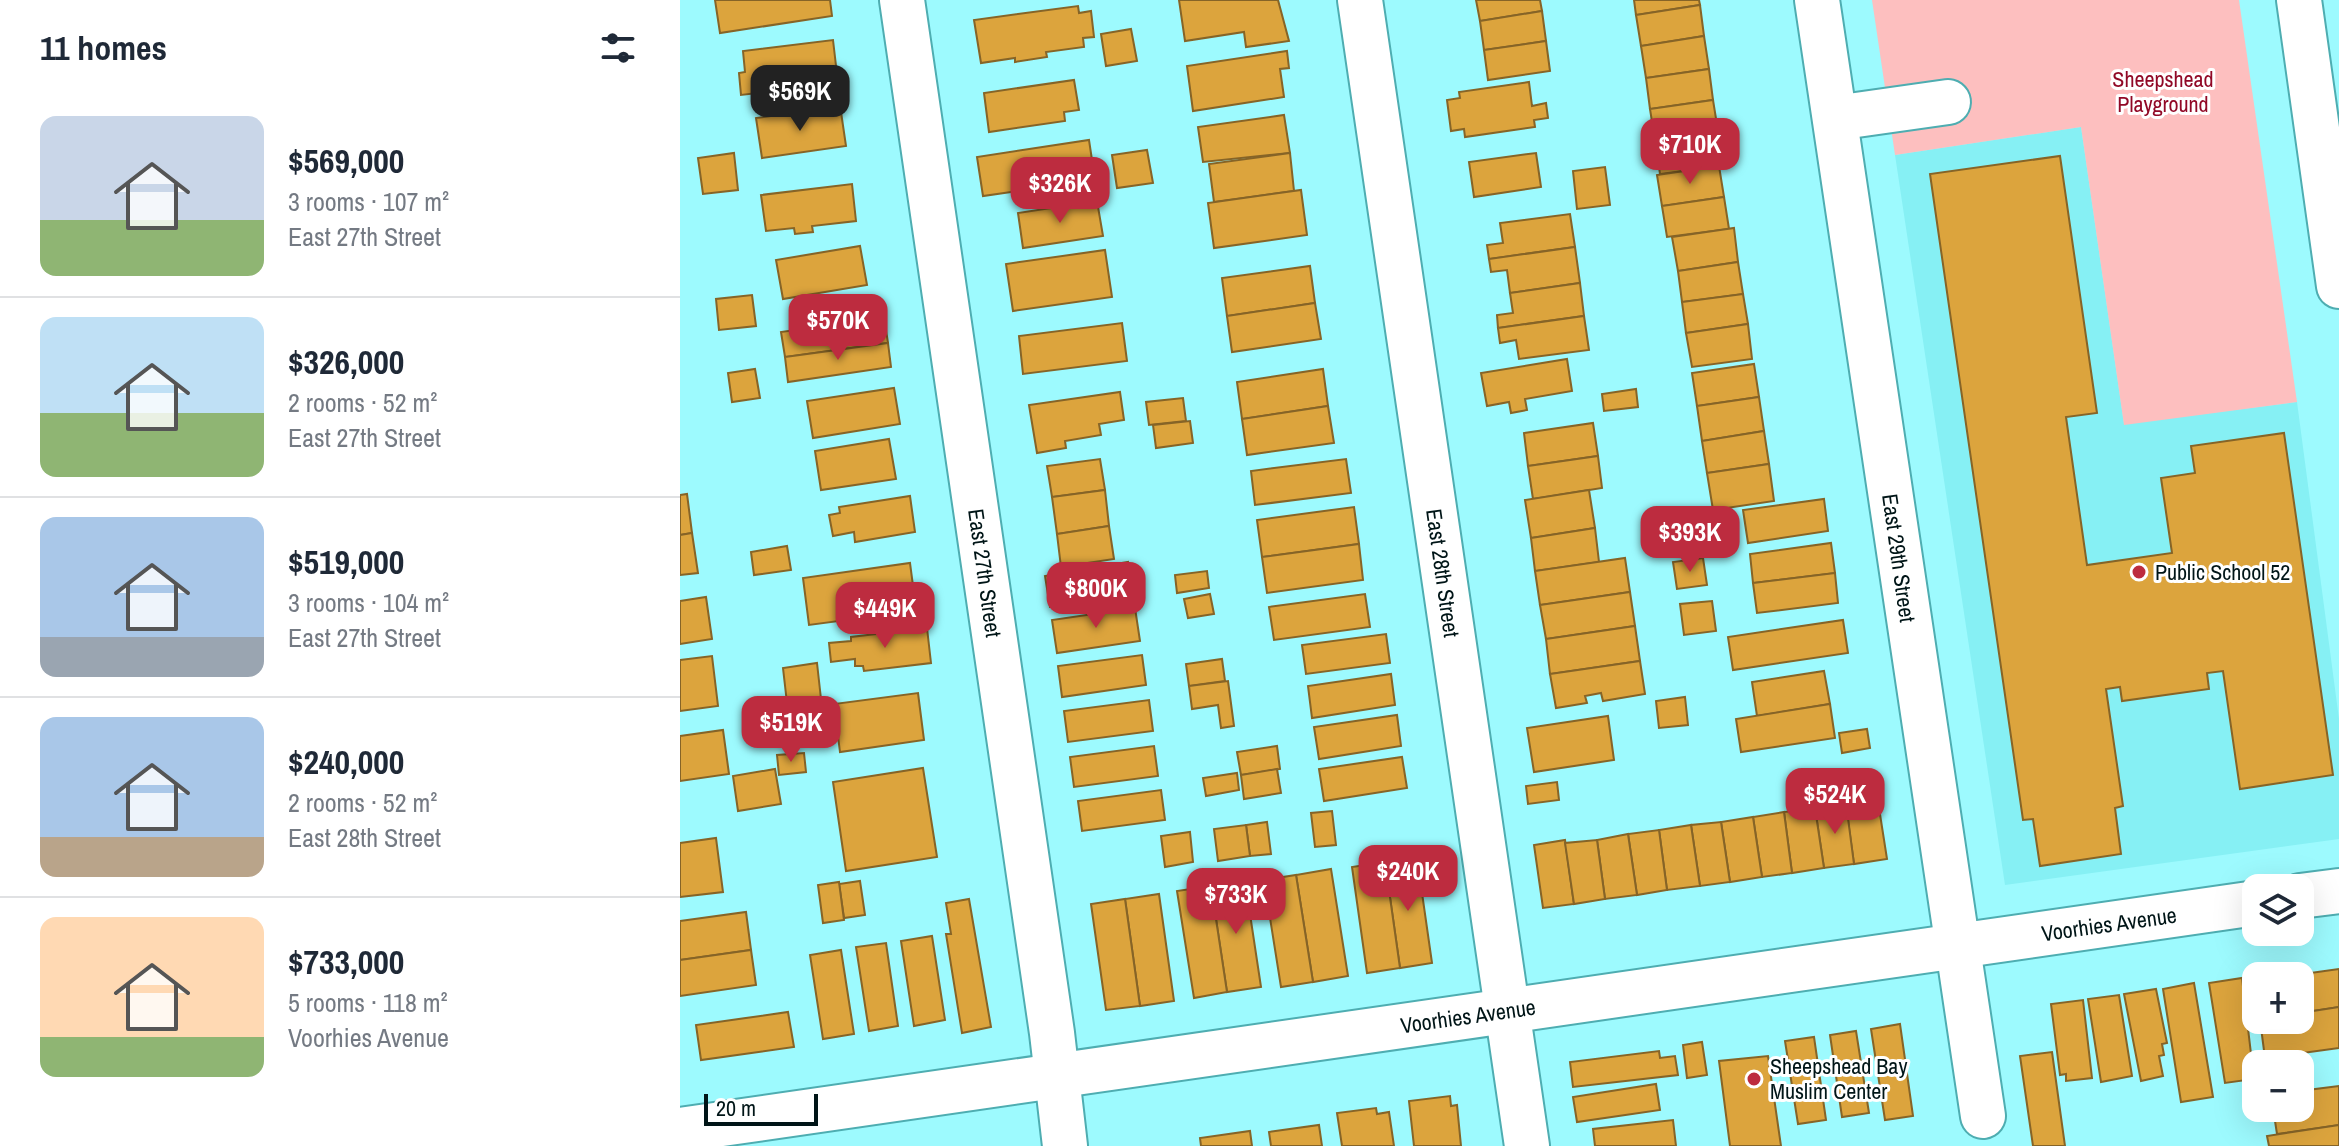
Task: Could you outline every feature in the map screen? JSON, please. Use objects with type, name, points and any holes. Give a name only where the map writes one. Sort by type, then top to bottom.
[{"type":"street","name":"East 27th Street","points":[[902,0],[1065,1146]]},
{"type":"street","name":"East 28th Street","points":[[1360,0],[1527,1146]]},
{"type":"street","name":"East 29th Street","points":[[1817,0],[1983,1116]]},
{"type":"street","points":[[2299,0],[2339,286]]},
{"type":"street","points":[[1835,118],[1948,102]]},
{"type":"street","points":[[2314,894],[2339,891]]},
{"type":"street","name":"Voorhies Avenue","points":[[680,1130],[2242,905]]},
{"type":"shaded area","name":"Public School 52","points":[[2081,127],[2124,424],[2297,402],[2339,719],[2339,839],[2005,885],[1895,155]]},
{"type":"green space","name":"Sheepshead Playground","points":[[1872,0],[2239,0],[2297,402],[2124,425],[2081,127],[1895,155]]},
{"type":"building","points":[[715,0],[830,0],[832,16],[720,33]]},
{"type":"building","points":[[1179,0],[1278,0],[1289,41],[1246,47],[1244,32],[1185,41]]},
{"type":"building","points":[[1476,0],[1540,0],[1542,11],[1480,21]]},
{"type":"building","points":[[1634,0],[1699,0],[1700,5],[1636,15]]},
{"type":"building","points":[[1700,5],[1704,36],[1641,46],[1636,15]]},
{"type":"building","points":[[1078,6],[1079,13],[1091,11],[1094,37],[1083,38],[1084,47],[1046,52],[1047,57],[1015,62],[1015,58],[981,63],[974,20]]},
{"type":"building","points":[[1542,11],[1546,41],[1484,50],[1480,21]]},
{"type":"building","points":[[1131,29],[1137,61],[1106,66],[1101,34]]},
{"type":"building","points":[[1704,36],[1709,69],[1646,78],[1641,46]]},
{"type":"building","points":[[833,40],[838,83],[741,95],[739,73],[745,72],[743,51]]},
{"type":"building","points":[[1546,41],[1550,71],[1488,80],[1484,50]]},
{"type":"building","points":[[1287,51],[1289,68],[1280,69],[1284,97],[1193,111],[1187,66]]},
{"type":"building","points":[[1709,69],[1713,100],[1650,109],[1646,78]]},
{"type":"building","points":[[1074,80],[1079,110],[1064,112],[1065,121],[989,132],[984,93]]},
{"type":"building","points":[[1529,82],[1532,106],[1546,103],[1548,118],[1534,120],[1535,127],[1465,137],[1464,129],[1451,131],[1447,100],[1460,98],[1459,92]]},
{"type":"building","points":[[1713,100],[1718,131],[1655,141],[1650,109]]},
{"type":"building","points":[[828,108],[829,114],[841,112],[846,146],[762,158],[756,118]]},
{"type":"building","points":[[1284,115],[1290,153],[1203,162],[1198,127]]},
{"type":"building","points":[[1718,131],[1723,166],[1660,174],[1655,141]]},
{"type":"building","points":[[1089,140],[1095,180],[983,196],[977,157]]},
{"type":"building","points":[[1147,150],[1153,183],[1117,188],[1112,155]]},
{"type":"building","points":[[734,153],[738,190],[703,194],[698,158]]},
{"type":"building","points":[[1290,153],[1294,191],[1214,202],[1209,164]]},
{"type":"building","points":[[1536,153],[1541,187],[1474,197],[1469,162]]},
{"type":"building","name":"Public School 52","points":[[2060,156],[2097,413],[2066,417],[2087,565],[2172,553],[2161,478],[2195,473],[2191,446],[2284,433],[2333,775],[2240,789],[2223,671],[2207,673],[2209,689],[2122,701],[2120,687],[2106,689],[2123,806],[2115,808],[2121,854],[2040,866],[2033,819],[2023,820],[1930,174]]},
{"type":"building","points":[[1719,166],[1724,197],[1662,206],[1657,175]]},
{"type":"building","points":[[1605,167],[1610,205],[1577,209],[1573,171]]},
{"type":"building","points":[[852,184],[856,221],[812,226],[813,232],[795,234],[794,228],[766,231],[761,195]]},
{"type":"building","points":[[1301,190],[1307,235],[1214,248],[1208,203]]},
{"type":"building","points":[[1724,197],[1729,229],[1667,237],[1662,206]]},
{"type":"building","points":[[1097,201],[1103,236],[1023,248],[1018,213]]},
{"type":"building","points":[[1570,214],[1575,247],[1489,259],[1487,245],[1503,243],[1500,223]]},
{"type":"building","points":[[1734,228],[1738,262],[1678,271],[1672,237]]},
{"type":"building","points":[[860,246],[867,285],[783,299],[776,260]]},
{"type":"building","points":[[1575,247],[1580,283],[1510,293],[1507,270],[1491,272],[1489,259]]},
{"type":"building","points":[[1105,250],[1112,297],[1013,311],[1006,264]]},
{"type":"building","points":[[1738,262],[1743,294],[1682,302],[1678,271]]},
{"type":"building","points":[[1310,266],[1315,303],[1227,316],[1222,278]]},
{"type":"building","points":[[1580,283],[1584,316],[1498,328],[1497,315],[1513,313],[1510,293]]},
{"type":"building","points":[[1743,294],[1748,324],[1686,333],[1682,302]]},
{"type":"building","points":[[752,295],[756,326],[719,330],[716,299]]},
{"type":"building","points":[[1315,303],[1321,339],[1232,352],[1227,316]]},
{"type":"building","points":[[1584,316],[1589,350],[1519,359],[1516,340],[1500,343],[1498,328]]},
{"type":"building","points":[[884,317],[888,343],[785,357],[781,332]]},
{"type":"building","points":[[1122,323],[1127,361],[1023,374],[1019,336]]},
{"type":"building","points":[[1748,324],[1752,359],[1692,367],[1686,333]]},
{"type":"building","points":[[888,343],[891,367],[788,382],[785,357]]},
{"type":"building","points":[[1567,359],[1572,391],[1525,399],[1527,410],[1511,413],[1509,402],[1487,406],[1481,373]]},
{"type":"building","points":[[1754,364],[1759,397],[1697,406],[1692,373]]},
{"type":"building","points":[[755,369],[760,398],[732,402],[728,373]]},
{"type":"building","points":[[1323,369],[1328,406],[1242,419],[1237,382]]},
{"type":"building","points":[[894,388],[900,424],[813,438],[807,401]]},
{"type":"building","points":[[1636,389],[1638,407],[1604,411],[1602,394]]},
{"type":"building","points":[[1120,392],[1124,420],[1099,424],[1101,435],[1065,441],[1066,448],[1037,453],[1029,405]]},
{"type":"building","points":[[1759,397],[1764,431],[1702,441],[1697,406]]},
{"type":"building","points":[[1183,398],[1186,421],[1149,425],[1146,402]]},
{"type":"building","points":[[1328,406],[1334,443],[1247,455],[1242,419]]},
{"type":"building","points":[[1190,421],[1193,443],[1156,448],[1153,425]]},
{"type":"building","points":[[1593,423],[1598,456],[1528,466],[1524,433]]},
{"type":"building","points":[[1764,431],[1769,464],[1707,473],[1702,441]]},
{"type":"building","points":[[889,439],[896,479],[821,490],[815,451]]},
{"type":"building","points":[[1598,456],[1602,488],[1533,499],[1528,466]]},
{"type":"building","points":[[1100,459],[1105,490],[1052,497],[1047,466]]},
{"type":"building","points":[[1346,459],[1351,493],[1255,505],[1251,471]]},
{"type":"building","points":[[1769,464],[1774,501],[1713,510],[1707,473]]},
{"type":"building","points":[[1105,490],[1109,526],[1057,534],[1052,497]]},
{"type":"building","points":[[1589,490],[1595,528],[1531,538],[1525,500]]},
{"type":"building","points":[[687,494],[692,533],[680,535],[680,495]]},
{"type":"building","points":[[910,496],[915,532],[855,542],[854,532],[833,536],[829,515],[840,513],[839,507]]},
{"type":"building","points":[[1824,499],[1828,531],[1748,543],[1743,510]]},
{"type":"building","points":[[1354,507],[1359,544],[1262,557],[1257,520]]},
{"type":"building","points":[[1109,526],[1114,559],[1061,567],[1057,534]]},
{"type":"building","points":[[1595,528],[1599,562],[1535,571],[1531,538]]},
{"type":"building","points":[[692,533],[698,573],[680,575],[680,535]]},
{"type":"building","points":[[1831,543],[1835,573],[1753,583],[1750,554]]},
{"type":"building","points":[[1359,544],[1363,580],[1267,593],[1262,557]]},
{"type":"building","points":[[787,546],[791,570],[754,575],[751,552]]},
{"type":"building","points":[[1625,558],[1630,592],[1540,605],[1535,571]]},
{"type":"building","points":[[1703,558],[1707,585],[1677,589],[1673,562]]},
{"type":"building","points":[[1128,562],[1133,596],[1050,607],[1045,576]]},
{"type":"building","points":[[910,563],[915,601],[890,605],[892,614],[809,625],[803,578]]},
{"type":"building","points":[[1207,571],[1209,588],[1177,593],[1175,575]]},
{"type":"building","points":[[1835,573],[1838,603],[1757,613],[1753,583]]},
{"type":"building","points":[[1630,592],[1635,626],[1546,639],[1540,605]]},
{"type":"building","points":[[1210,594],[1214,614],[1188,618],[1184,599]]},
{"type":"building","points":[[1365,594],[1370,627],[1274,640],[1269,607]]},
{"type":"building","points":[[706,597],[712,639],[680,644],[680,601]]},
{"type":"building","points":[[1712,601],[1716,631],[1684,635],[1680,604]]},
{"type":"building","points":[[1135,608],[1140,641],[1057,653],[1052,620]]},
{"type":"building","points":[[1843,620],[1848,653],[1733,670],[1728,637]]},
{"type":"building","points":[[1635,626],[1640,661],[1550,674],[1546,639]]},
{"type":"building","points":[[927,628],[931,663],[864,671],[863,666],[855,666],[855,659],[831,662],[829,643],[851,641],[851,637]]},
{"type":"building","points":[[1386,634],[1390,663],[1306,674],[1302,645]]},
{"type":"building","points":[[1142,655],[1146,685],[1062,697],[1058,666]]},
{"type":"building","points":[[712,656],[718,706],[680,711],[680,660]]},
{"type":"building","points":[[1222,659],[1225,681],[1189,686],[1186,664]]},
{"type":"building","points":[[1640,661],[1645,694],[1603,701],[1601,693],[1585,696],[1587,703],[1556,708],[1550,674]]},
{"type":"building","points":[[817,663],[821,699],[787,703],[783,668]]},
{"type":"building","points":[[1824,671],[1830,704],[1757,716],[1752,682]]},
{"type":"building","points":[[1391,674],[1395,705],[1312,718],[1308,686]]},
{"type":"building","points":[[1228,681],[1234,726],[1221,728],[1218,705],[1192,709],[1189,686]]},
{"type":"building","points":[[918,693],[924,740],[840,752],[834,704]]},
{"type":"building","points":[[1685,697],[1688,725],[1659,728],[1656,701]]},
{"type":"building","points":[[1149,700],[1153,731],[1068,742],[1064,711]]},
{"type":"building","points":[[1830,704],[1835,738],[1741,752],[1736,719]]},
{"type":"building","points":[[1397,715],[1401,746],[1319,759],[1314,727]]},
{"type":"building","points":[[1608,716],[1614,760],[1534,772],[1527,728]]},
{"type":"building","points":[[1867,729],[1870,748],[1842,753],[1839,733]]},
{"type":"building","points":[[723,730],[729,774],[680,781],[680,736]]},
{"type":"building","points":[[1154,746],[1158,776],[1074,787],[1070,757]]},
{"type":"building","points":[[1277,746],[1280,769],[1241,775],[1237,752]]},
{"type":"building","points":[[804,753],[806,772],[779,775],[777,755]]},
{"type":"building","points":[[1402,757],[1407,788],[1324,801],[1319,769]]},
{"type":"building","points":[[923,768],[937,857],[846,871],[833,782]]},
{"type":"building","points":[[775,769],[781,804],[738,811],[733,776]]},
{"type":"building","points":[[1277,769],[1281,793],[1244,799],[1241,775]]},
{"type":"building","points":[[1237,773],[1239,790],[1206,796],[1203,778]]},
{"type":"building","points":[[1557,782],[1559,800],[1528,804],[1526,786]]},
{"type":"building","points":[[1161,790],[1165,820],[1082,831],[1078,801]]},
{"type":"building","points":[[1877,795],[1887,859],[1854,864],[1845,799]]},
{"type":"building","points":[[1846,803],[1854,864],[1824,868],[1815,808]]},
{"type":"building","points":[[1815,808],[1824,868],[1792,873],[1784,812]]},
{"type":"building","points":[[1332,811],[1336,845],[1315,847],[1311,813]]},
{"type":"building","points":[[1784,812],[1792,873],[1762,877],[1753,817]]},
{"type":"building","points":[[1753,817],[1762,877],[1730,882],[1721,822]]},
{"type":"building","points":[[1267,822],[1271,854],[1250,856],[1246,825]]},
{"type":"building","points":[[1721,822],[1730,882],[1700,886],[1691,825]]},
{"type":"building","points":[[1246,825],[1250,856],[1218,861],[1214,829]]},
{"type":"building","points":[[1691,825],[1700,886],[1667,890],[1659,830]]},
{"type":"building","points":[[1659,830],[1667,890],[1637,895],[1628,834]]},
{"type":"building","points":[[1190,832],[1193,862],[1165,867],[1161,836]]},
{"type":"building","points":[[1628,834],[1637,895],[1605,899],[1597,840]]},
{"type":"building","points":[[716,838],[723,892],[680,897],[680,843]]},
{"type":"building","points":[[1565,840],[1574,904],[1543,908],[1534,845]]},
{"type":"building","points":[[1597,840],[1605,899],[1574,904],[1565,843]]},
{"type":"building","points":[[1417,858],[1432,963],[1400,968],[1385,862]]},
{"type":"building","points":[[1385,862],[1400,968],[1367,973],[1352,867]]},
{"type":"building","points":[[1331,869],[1348,976],[1313,982],[1296,875]]},
{"type":"building","points":[[1296,875],[1313,982],[1281,987],[1264,880]]},
{"type":"building","points":[[860,881],[865,915],[844,918],[839,884]]},
{"type":"building","points":[[1245,881],[1261,987],[1227,992],[1211,886]]},
{"type":"building","points":[[839,882],[844,920],[823,923],[818,885]]},
{"type":"building","points":[[1211,886],[1227,992],[1194,998],[1177,891]]},
{"type":"building","points":[[1159,894],[1174,1001],[1140,1006],[1125,899]]},
{"type":"building","points":[[969,899],[991,1027],[962,1033],[946,934],[951,934],[946,903]]},
{"type":"building","points":[[1125,899],[1140,1006],[1106,1010],[1091,904]]},
{"type":"building","points":[[746,912],[751,950],[680,960],[680,921]]},
{"type":"building","points":[[932,936],[945,1020],[914,1026],[901,941]]},
{"type":"building","points":[[886,943],[898,1026],[869,1031],[856,947]]},
{"type":"building","points":[[751,950],[756,985],[680,996],[680,960]]},
{"type":"building","points":[[841,950],[854,1034],[823,1039],[810,955]]},
{"type":"building","points":[[2339,969],[2339,1007],[2314,1011],[2314,972]]},
{"type":"building","points":[[2242,978],[2242,1034],[2249,1034],[2251,1050],[2242,1050],[2242,1081],[2225,1083],[2209,983]]},
{"type":"building","points":[[2194,983],[2213,1097],[2181,1102],[2163,989]]},
{"type":"building","points":[[2156,989],[2167,1043],[2162,1044],[2164,1055],[2159,1056],[2163,1076],[2141,1081],[2124,994]]},
{"type":"building","points":[[2119,995],[2132,1076],[2101,1082],[2088,999]]},
{"type":"building","points":[[2083,1000],[2092,1078],[2066,1081],[2066,1074],[2060,1075],[2051,1004]]},
{"type":"building","points":[[2339,1007],[2339,1048],[2314,1051],[2264,1050],[2262,1034],[2314,1034],[2314,1011]]},
{"type":"building","points":[[788,1012],[794,1047],[701,1060],[696,1025]]},
{"type":"building","points":[[1900,1024],[1913,1116],[1885,1120],[1871,1029]]},
{"type":"building","points":[[1856,1031],[1869,1113],[1842,1117],[1830,1035]]},
{"type":"building","points":[[1814,1037],[1826,1120],[1798,1124],[1785,1041]]},
{"type":"building","points":[[1702,1042],[1707,1075],[1687,1078],[1683,1045]]},
{"type":"building","points":[[1659,1051],[1660,1058],[1675,1056],[1678,1075],[1573,1087],[1570,1062]]},
{"type":"building","points":[[2052,1052],[2065,1146],[2033,1146],[2020,1056]]},
{"type":"building","points":[[1768,1056],[1781,1146],[1730,1146],[1719,1061]]},
{"type":"building","points":[[1656,1084],[1660,1110],[1577,1122],[1573,1097]]},
{"type":"building","points":[[2339,1086],[2339,1125],[2277,1134],[2275,1122],[2314,1122],[2314,1089]]},
{"type":"building","points":[[1450,1096],[1451,1106],[1457,1105],[1461,1146],[1414,1146],[1409,1101]]},
{"type":"building","points":[[1376,1108],[1377,1114],[1389,1112],[1394,1146],[1342,1146],[1337,1113]]},
{"type":"building","points":[[1673,1120],[1676,1146],[1595,1146],[1593,1129]]},
{"type":"building","points":[[1319,1125],[1322,1146],[1271,1146],[1269,1132]]},
{"type":"building","points":[[2339,1125],[2339,1146],[2269,1146],[2267,1136]]},
{"type":"building","points":[[1250,1131],[1252,1146],[1201,1146],[1200,1138]]},
{"type":"place","name":"Public School 52","points":[[2139,572]]},
{"type":"place","name":"Sheepshead Bay Muslim Center","points":[[1754,1079]]}]
